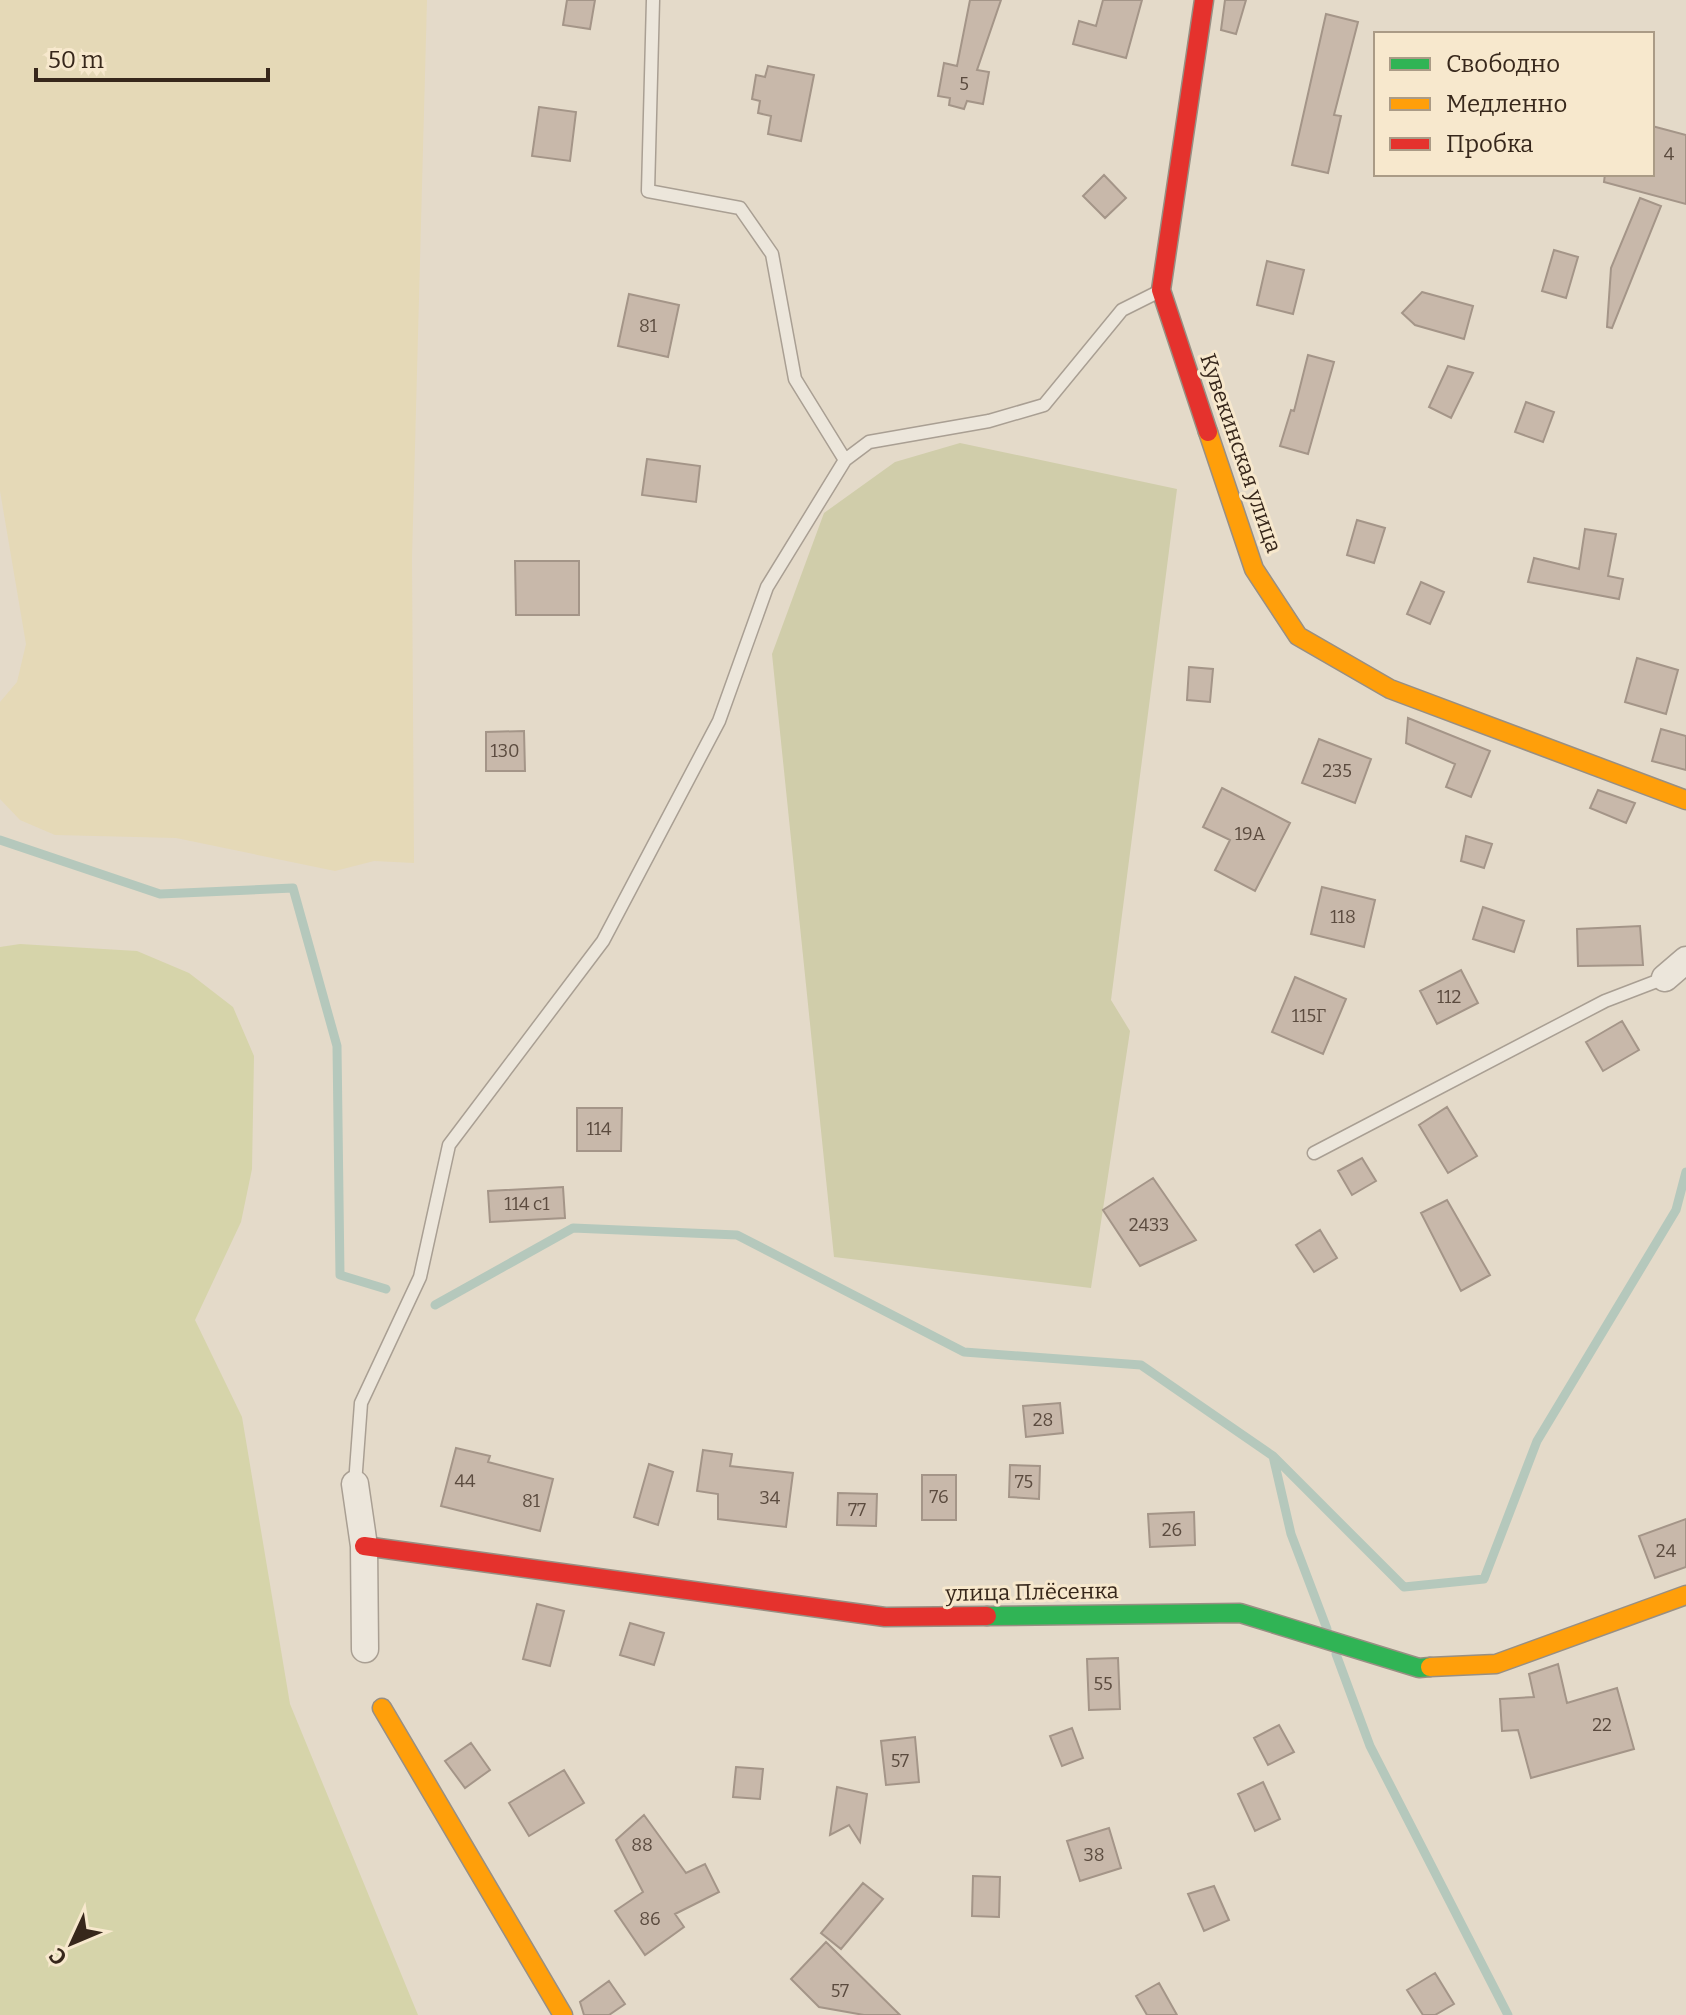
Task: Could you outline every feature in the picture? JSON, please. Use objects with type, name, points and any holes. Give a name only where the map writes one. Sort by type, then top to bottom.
[{"type":"street","name":"Кувекинская улица","points":[[1204,0],[1161,290],[1254,569],[1298,636],[1390,689],[1686,800]]},
{"type":"street","points":[[1665,978],[1686,960]]},
{"type":"street","points":[[355,1484],[364,1546],[365,1649]]},
{"type":"street","name":"улица Плёсенка","points":[[364,1546],[885,1617],[1240,1613],[1419,1668],[1496,1664],[1686,1595]]},
{"type":"street","points":[[382,1708],[563,2015]]},
{"type":"lane","points":[[653,0],[648,191],[740,208],[772,254],[795,379],[845,460]]},
{"type":"lane","points":[[355,1484],[361,1403],[420,1277],[449,1145],[603,941],[719,721],[767,587],[845,460],[869,442],[989,421],[1044,405],[1122,310],[1161,290]]},
{"type":"lane","points":[[1314,1153],[1605,1001],[1665,978]]},
{"type":"shaded area","points":[[0,0],[427,0],[412,558],[414,863],[374,861],[335,871],[176,838],[55,835],[20,820],[0,799],[0,702],[17,682],[26,644],[0,491]]},
{"type":"shaded area","points":[[960,443],[1177,489],[1111,1000],[1130,1031],[1091,1288],[834,1257],[772,654],[824,513],[895,462]]},
{"type":"shaded area","points":[[20,944],[137,951],[189,973],[233,1007],[254,1056],[252,1169],[241,1222],[195,1320],[242,1417],[290,1704],[418,2015],[0,2015],[0,947]]},
{"type":"building","points":[[567,0],[595,0],[590,29],[563,25]]},
{"type":"building","points":[[970,0],[1001,0],[977,70],[989,72],[983,104],[967,101],[964,109],[949,105],[950,98],[938,96],[944,63],[957,66]]},
{"type":"building","points":[[1103,0],[1142,0],[1126,58],[1073,44],[1079,21],[1096,26]]},
{"type":"building","points":[[1225,0],[1246,0],[1236,34],[1221,30]]},
{"type":"building","points":[[1326,14],[1358,22],[1334,115],[1341,116],[1328,173],[1292,165]]},
{"type":"building","points":[[768,66],[814,75],[801,141],[768,134],[771,116],[758,113],[760,101],[752,99],[756,75],[765,77]]},
{"type":"building","points":[[539,107],[576,112],[570,161],[532,156]]},
{"type":"building","points":[[1654,127],[1686,135],[1686,204],[1604,182],[1605,176],[1654,176]]},
{"type":"building","points":[[1104,175],[1126,198],[1105,218],[1083,196]]},
{"type":"building","points":[[1640,198],[1661,206],[1612,328],[1607,327],[1611,268]]},
{"type":"building","points":[[1554,250],[1578,257],[1566,298],[1542,291]]},
{"type":"building","points":[[1267,261],[1304,270],[1293,314],[1257,305]]},
{"type":"building","points":[[1422,292],[1473,306],[1464,339],[1415,325],[1402,313]]},
{"type":"building","points":[[629,294],[679,305],[668,357],[618,346]]},
{"type":"building","points":[[1308,355],[1334,362],[1308,454],[1280,446],[1291,410],[1294,411]]},
{"type":"building","points":[[1448,366],[1473,373],[1451,418],[1429,407]]},
{"type":"building","points":[[1526,402],[1554,412],[1543,442],[1515,432]]},
{"type":"building","points":[[647,459],[700,466],[696,502],[642,495]]},
{"type":"building","points":[[1357,520],[1385,528],[1374,563],[1347,555]]},
{"type":"building","points":[[1585,529],[1616,534],[1608,576],[1623,579],[1619,599],[1528,582],[1534,558],[1579,569]]},
{"type":"building","points":[[515,561],[579,561],[579,615],[516,615]]},
{"type":"building","points":[[1421,582],[1444,592],[1430,624],[1407,614]]},
{"type":"building","points":[[1637,658],[1678,670],[1666,714],[1625,702]]},
{"type":"building","points":[[1189,667],[1213,669],[1210,702],[1187,700]]},
{"type":"building","points":[[1408,718],[1490,751],[1471,797],[1446,787],[1455,764],[1406,743]]},
{"type":"building","points":[[1661,729],[1686,736],[1686,770],[1652,761]]},
{"type":"building","points":[[524,731],[525,771],[486,771],[486,732]]},
{"type":"building","points":[[1319,739],[1371,759],[1355,803],[1302,783]]},
{"type":"building","points":[[1222,788],[1290,823],[1255,891],[1215,870],[1230,840],[1203,827]]},
{"type":"building","points":[[1598,790],[1635,803],[1626,823],[1590,808]]},
{"type":"building","points":[[1466,836],[1492,844],[1484,868],[1461,861]]},
{"type":"building","points":[[1322,887],[1375,900],[1364,947],[1311,934]]},
{"type":"building","points":[[1483,907],[1524,921],[1514,952],[1473,939]]},
{"type":"building","points":[[1640,926],[1643,965],[1578,966],[1577,929]]},
{"type":"building","points":[[1461,970],[1478,1003],[1437,1024],[1420,991]]},
{"type":"building","points":[[1295,977],[1346,999],[1323,1054],[1272,1032]]},
{"type":"building","points":[[1622,1021],[1639,1050],[1603,1071],[1586,1042]]},
{"type":"building","points":[[1447,1107],[1477,1156],[1448,1173],[1419,1125]]},
{"type":"building","points":[[577,1108],[622,1108],[621,1151],[577,1151]]},
{"type":"building","points":[[1362,1158],[1376,1181],[1352,1195],[1338,1171]]},
{"type":"building","points":[[1153,1178],[1196,1240],[1140,1266],[1103,1210]]},
{"type":"building","points":[[563,1187],[565,1218],[490,1222],[488,1191]]},
{"type":"building","points":[[1447,1200],[1490,1275],[1461,1291],[1421,1213]]},
{"type":"building","points":[[1320,1230],[1337,1258],[1314,1272],[1296,1245]]},
{"type":"building","points":[[1060,1403],[1063,1433],[1026,1437],[1023,1406]]},
{"type":"building","points":[[456,1448],[490,1456],[488,1462],[553,1479],[540,1531],[441,1506]]},
{"type":"building","points":[[703,1450],[732,1454],[730,1466],[793,1473],[786,1527],[718,1519],[718,1494],[697,1491]]},
{"type":"building","points":[[649,1464],[673,1472],[658,1525],[634,1517]]},
{"type":"building","points":[[1010,1465],[1040,1466],[1039,1499],[1009,1497]]},
{"type":"building","points":[[922,1475],[956,1475],[956,1520],[922,1520]]},
{"type":"building","points":[[838,1493],[877,1494],[876,1526],[837,1525]]},
{"type":"building","points":[[1194,1512],[1195,1545],[1150,1547],[1148,1514]]},
{"type":"building","points":[[1686,1519],[1686,1567],[1655,1578],[1639,1536]]},
{"type":"building","points":[[537,1604],[564,1611],[550,1666],[523,1659]]},
{"type":"building","points":[[630,1623],[664,1633],[654,1665],[620,1655]]},
{"type":"building","points":[[1118,1658],[1120,1709],[1089,1710],[1087,1659]]},
{"type":"building","points":[[1558,1664],[1567,1703],[1617,1688],[1634,1749],[1531,1778],[1518,1730],[1502,1731],[1500,1699],[1534,1697],[1529,1674]]},
{"type":"building","points":[[1279,1725],[1294,1752],[1268,1765],[1254,1738]]},
{"type":"building","points":[[1072,1728],[1083,1758],[1062,1766],[1050,1736]]},
{"type":"building","points":[[915,1737],[919,1782],[886,1785],[881,1741]]},
{"type":"building","points":[[471,1743],[490,1770],[465,1788],[445,1761]]},
{"type":"building","points":[[736,1767],[763,1769],[760,1799],[733,1797]]},
{"type":"building","points":[[564,1770],[584,1803],[529,1836],[509,1803]]},
{"type":"building","points":[[1263,1782],[1280,1819],[1255,1831],[1238,1794]]},
{"type":"building","points":[[837,1787],[867,1794],[860,1842],[849,1825],[830,1835]]},
{"type":"building","points":[[644,1815],[686,1873],[705,1864],[719,1892],[675,1914],[684,1927],[645,1955],[615,1911],[643,1892],[616,1840]]},
{"type":"building","points":[[1109,1828],[1121,1868],[1080,1881],[1067,1841]]},
{"type":"building","points":[[973,1876],[1000,1877],[999,1917],[972,1916]]},
{"type":"building","points":[[863,1883],[883,1899],[841,1949],[821,1933]]},
{"type":"building","points":[[1214,1886],[1229,1920],[1204,1931],[1188,1894]]},
{"type":"building","points":[[826,1942],[900,2015],[864,2015],[819,2007],[791,1979]]},
{"type":"building","points":[[1435,1973],[1454,2004],[1435,2015],[1423,2015],[1407,1990]]},
{"type":"building","points":[[609,1981],[625,2004],[609,2015],[584,2015],[580,2002]]},
{"type":"building","points":[[1159,1983],[1177,2015],[1147,2015],[1136,1996]]},
{"type":"waterway","points":[[0,840],[160,894],[293,888],[337,1046],[340,1275],[386,1289]]},
{"type":"waterway","points":[[435,1305],[573,1228],[737,1235],[964,1352],[1141,1365],[1273,1456],[1404,1587],[1484,1579],[1537,1441],[1676,1210],[1686,1172]]},
{"type":"waterway","points":[[1273,1456],[1291,1534],[1327,1629]]},
{"type":"waterway","points":[[1336,1654],[1370,1746],[1508,2015]]},
{"type":"traffic: fast","points":[[987,1616],[1240,1613],[1419,1668],[1430,1667]]},
{"type":"traffic: slow","points":[[1208,432],[1254,569],[1298,636],[1390,689],[1686,800]]},
{"type":"traffic: slow","points":[[1430,1667],[1496,1664],[1686,1595]]},
{"type":"traffic: slow","points":[[382,1708],[563,2015]]},
{"type":"traffic: jam","points":[[1204,0],[1161,290],[1208,432]]},
{"type":"traffic: jam","points":[[364,1546],[885,1617],[987,1616]]}]
